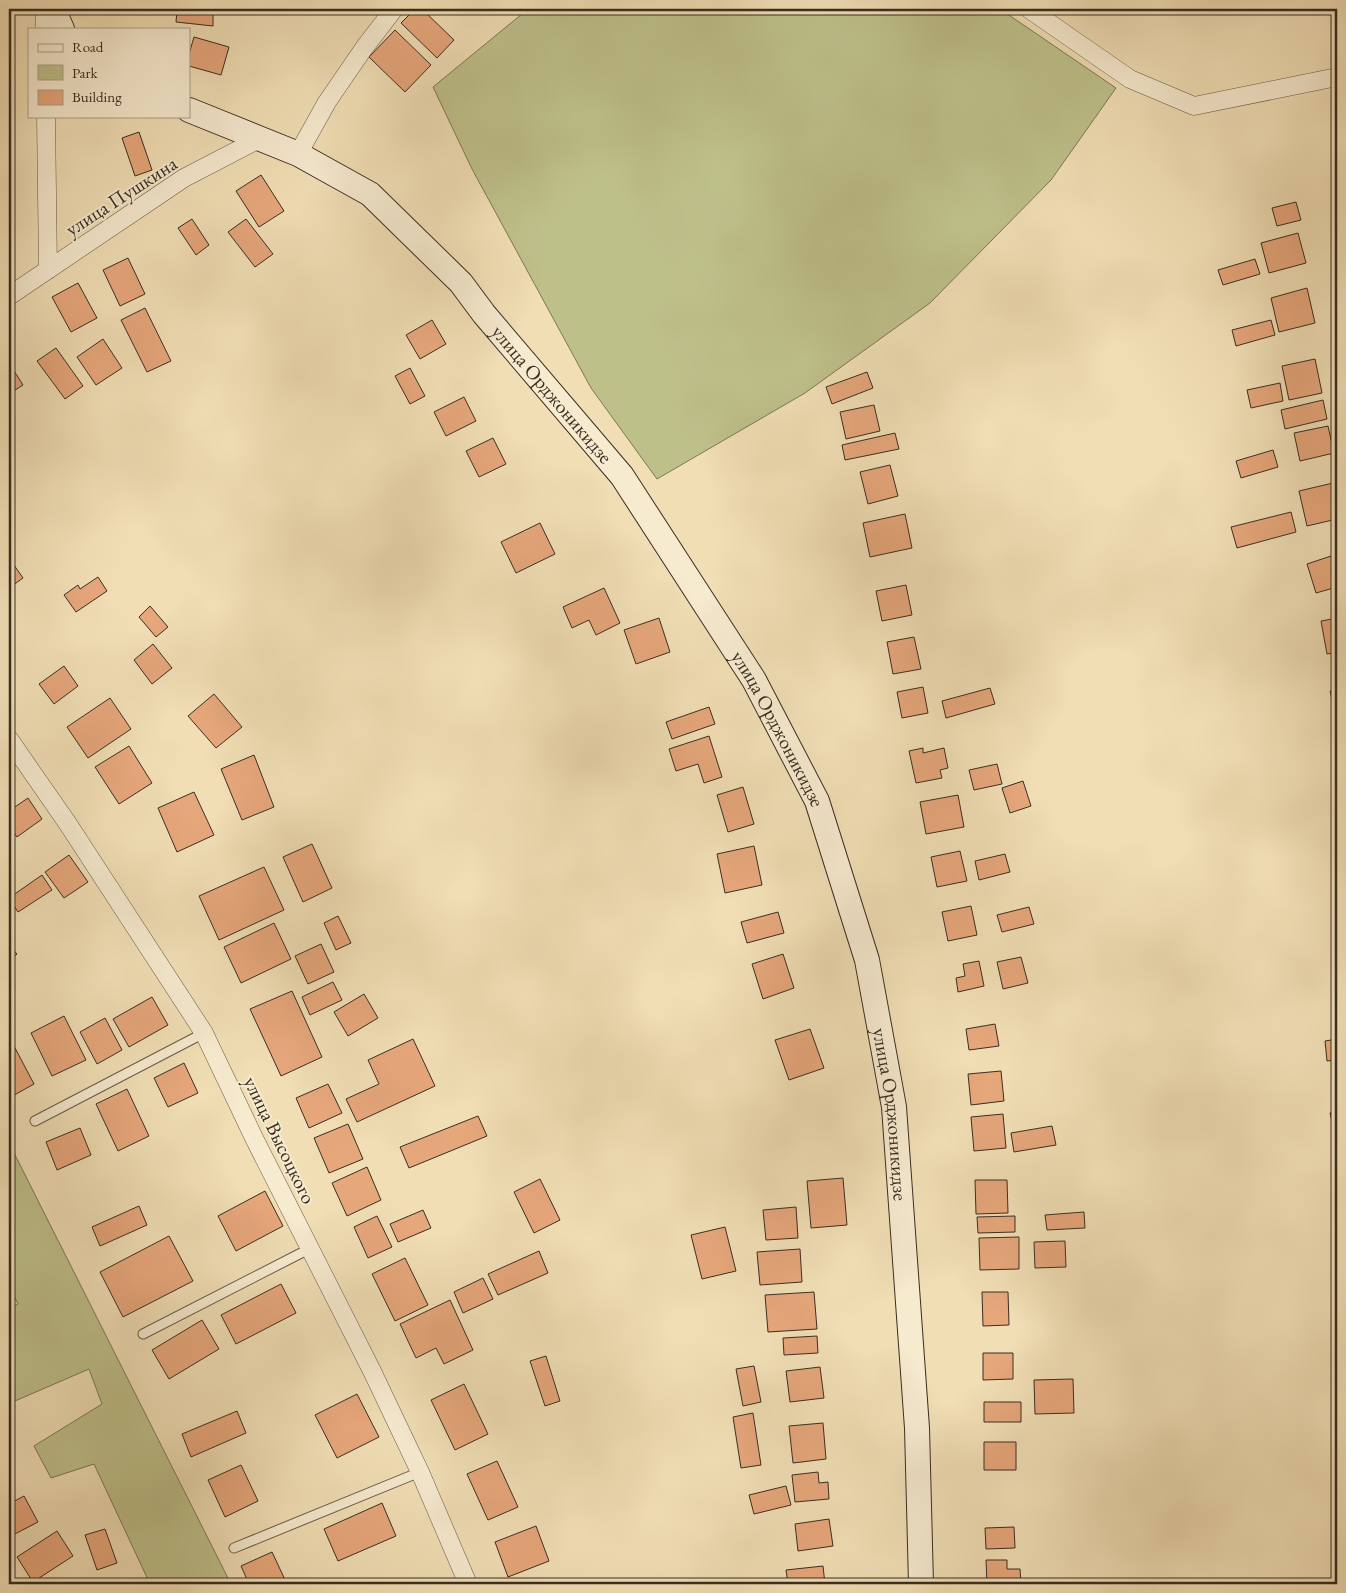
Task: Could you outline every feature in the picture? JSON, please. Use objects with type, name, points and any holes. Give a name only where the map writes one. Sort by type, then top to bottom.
[{"type":"main road","points":[[53,9],[62,28]]},
{"type":"main road","name":"улица Орджоникидзе","points":[[190,110],[298,154],[370,194],[462,283],[484,314],[622,476],[754,680],[817,801],[867,960],[894,1107],[917,1428],[921,1584]]},
{"type":"street","points":[[45,9],[45,28]]},
{"type":"street","points":[[298,154],[327,102],[364,48],[394,9]]},
{"type":"street","points":[[1029,9],[1130,79],[1194,106],[1337,77]]},
{"type":"street","points":[[46,118],[48,270]]},
{"type":"street","name":"улица Пушкина","points":[[9,296],[184,178],[260,138]]},
{"type":"street","name":"улица Высоцкого","points":[[9,740],[68,824],[204,1033],[372,1371],[420,1472],[468,1584]]},
{"type":"lane","points":[[35,1121],[204,1033]]},
{"type":"lane","points":[[143,1334],[310,1249]]},
{"type":"lane","points":[[234,1548],[420,1472]]},
{"type":"green space","points":[[528,9],[1000,9],[1116,88],[1051,180],[930,303],[805,393],[657,479],[591,388],[472,169],[433,87]]},
{"type":"green space","points":[[9,1143],[231,1584],[150,1584],[94,1464],[51,1478],[34,1446],[102,1404],[89,1369],[15,1401],[9,1386],[9,1308],[18,1304],[9,1285]]},
{"type":"building","points":[[415,9],[422,9],[454,40],[437,58],[401,23]]},
{"type":"building","points":[[177,11],[213,14],[213,26],[176,22]]},
{"type":"building","points":[[395,30],[431,65],[405,92],[369,57]]},
{"type":"building","points":[[194,37],[229,47],[221,75],[190,66],[190,51]]},
{"type":"building","points":[[139,132],[152,170],[135,176],[122,138]]},
{"type":"building","points":[[261,175],[284,211],[259,227],[236,191]]},
{"type":"building","points":[[1296,202],[1301,220],[1277,226],[1272,208]]},
{"type":"building","points":[[192,219],[209,245],[196,255],[178,228]]},
{"type":"building","points":[[246,219],[273,254],[255,267],[228,232]]},
{"type":"building","points":[[1298,233],[1306,263],[1269,273],[1261,243]]},
{"type":"building","points":[[128,258],[145,294],[120,306],[103,270]]},
{"type":"building","points":[[1255,259],[1260,274],[1223,285],[1218,270]]},
{"type":"building","points":[[78,283],[97,318],[71,332],[52,297]]},
{"type":"building","points":[[1307,288],[1315,323],[1279,332],[1271,298]]},
{"type":"building","points":[[145,308],[171,361],[147,372],[121,320]]},
{"type":"building","points":[[432,320],[446,344],[420,359],[406,335]]},
{"type":"building","points":[[1271,320],[1275,335],[1236,346],[1232,330]]},
{"type":"building","points":[[103,339],[122,368],[96,385],[77,357]]},
{"type":"building","points":[[56,348],[83,386],[65,399],[37,361]]},
{"type":"building","points":[[1315,359],[1322,393],[1289,400],[1282,366]]},
{"type":"building","points":[[9,363],[23,385],[9,394]]},
{"type":"building","points":[[410,368],[425,396],[410,404],[395,376]]},
{"type":"building","points":[[867,372],[873,388],[832,404],[826,387]]},
{"type":"building","points":[[1280,383],[1283,401],[1251,408],[1247,390]]},
{"type":"building","points":[[464,397],[476,421],[446,436],[434,412]]},
{"type":"building","points":[[1323,400],[1327,419],[1285,429],[1281,410]]},
{"type":"building","points":[[874,405],[880,431],[846,439],[840,412]]},
{"type":"building","points":[[1328,426],[1334,453],[1300,461],[1294,433]]},
{"type":"building","points":[[895,433],[899,449],[845,460],[842,445]]},
{"type":"building","points":[[493,438],[506,464],[479,477],[466,451]]},
{"type":"building","points":[[1273,450],[1278,467],[1241,478],[1236,461]]},
{"type":"building","points":[[890,465],[898,496],[868,504],[860,472]]},
{"type":"building","points":[[1333,483],[1337,500],[1337,519],[1307,526],[1299,491]]},
{"type":"building","points":[[1291,512],[1296,532],[1237,548],[1231,527]]},
{"type":"building","points":[[905,514],[912,548],[870,557],[863,523]]},
{"type":"building","points":[[540,523],[555,554],[516,573],[501,542]]},
{"type":"building","points":[[1337,554],[1337,587],[1316,593],[1307,564]]},
{"type":"building","points":[[9,558],[23,578],[9,588]]},
{"type":"building","points":[[98,577],[107,591],[76,612],[64,595],[78,585],[80,589]]},
{"type":"building","points":[[906,585],[912,615],[882,621],[876,591]]},
{"type":"building","points":[[604,588],[620,623],[596,635],[589,620],[572,628],[563,607]]},
{"type":"building","points":[[150,606],[168,627],[156,637],[139,617]]},
{"type":"building","points":[[659,618],[670,652],[636,664],[624,630]]},
{"type":"building","points":[[1337,618],[1337,652],[1327,654],[1321,621]]},
{"type":"building","points":[[914,637],[921,669],[893,674],[887,642]]},
{"type":"building","points":[[153,644],[172,668],[152,684],[134,660]]},
{"type":"building","points":[[64,666],[78,686],[54,704],[39,684]]},
{"type":"building","points":[[923,687],[928,713],[902,718],[897,692]]},
{"type":"building","points":[[990,688],[995,704],[946,718],[942,701]]},
{"type":"building","points":[[1337,690],[1337,723],[1330,691]]},
{"type":"building","points":[[214,694],[242,727],[216,748],[188,716]]},
{"type":"building","points":[[110,698],[131,729],[88,758],[67,727]]},
{"type":"building","points":[[709,707],[715,724],[672,739],[666,722]]},
{"type":"building","points":[[709,736],[722,777],[704,783],[698,764],[676,771],[669,749]]},
{"type":"building","points":[[129,746],[152,783],[119,804],[95,767]]},
{"type":"building","points":[[923,748],[923,753],[944,748],[948,768],[940,770],[942,778],[916,783],[909,751]]},
{"type":"building","points":[[254,755],[274,807],[242,820],[221,769]]},
{"type":"building","points":[[997,764],[1002,784],[974,790],[969,770]]},
{"type":"building","points":[[1023,781],[1031,806],[1010,813],[1002,788]]},
{"type":"building","points":[[743,787],[754,824],[728,832],[717,795]]},
{"type":"building","points":[[194,792],[214,835],[177,852],[158,808]]},
{"type":"building","points":[[958,795],[964,827],[926,834],[920,802]]},
{"type":"building","points":[[28,798],[42,819],[17,837],[9,825],[9,811]]},
{"type":"building","points":[[312,844],[332,888],[303,902],[283,857]]},
{"type":"building","points":[[754,846],[762,885],[725,893],[717,854]]},
{"type":"building","points":[[960,851],[967,881],[937,887],[931,857]]},
{"type":"building","points":[[1005,854],[1010,872],[979,880],[975,861]]},
{"type":"building","points":[[69,855],[88,882],[64,898],[45,872]]},
{"type":"building","points":[[264,867],[284,910],[219,940],[199,896]]},
{"type":"building","points":[[42,875],[52,890],[18,912],[9,898]]},
{"type":"building","points":[[971,906],[977,935],[948,941],[942,912]]},
{"type":"building","points":[[1029,907],[1034,924],[1002,932],[997,915]]},
{"type":"building","points":[[778,912],[784,933],[747,943],[741,922]]},
{"type":"building","points":[[338,916],[351,943],[336,950],[324,923]]},
{"type":"building","points":[[274,923],[291,959],[241,983],[224,947]]},
{"type":"building","points":[[321,944],[334,972],[308,984],[295,956]]},
{"type":"building","points":[[9,945],[17,954],[9,962]]},
{"type":"building","points":[[783,954],[794,988],[763,999],[752,964]]},
{"type":"building","points":[[1021,957],[1028,983],[1003,989],[997,962]]},
{"type":"building","points":[[979,961],[984,986],[958,992],[956,978],[965,976],[963,964]]},
{"type":"building","points":[[9,974],[15,987],[9,990]]},
{"type":"building","points":[[333,982],[342,1000],[310,1015],[302,997]]},
{"type":"building","points":[[292,991],[322,1057],[281,1076],[250,1009]]},
{"type":"building","points":[[364,994],[378,1018],[348,1036],[334,1012]]},
{"type":"building","points":[[152,997],[168,1025],[129,1047],[113,1019]]},
{"type":"building","points":[[64,1016],[86,1060],[52,1076],[31,1033]]},
{"type":"building","points":[[105,1018],[122,1050],[97,1064],[80,1032]]},
{"type":"building","points":[[995,1024],[999,1046],[969,1050],[966,1029]]},
{"type":"building","points":[[810,1029],[824,1068],[789,1080],[775,1040]]},
{"type":"building","points":[[413,1039],[435,1086],[357,1122],[346,1099],[379,1084],[368,1060]]},
{"type":"building","points":[[1337,1039],[1337,1060],[1327,1061],[1325,1041]]},
{"type":"building","points":[[14,1046],[34,1084],[9,1098],[9,1049]]},
{"type":"building","points":[[184,1063],[198,1093],[168,1107],[154,1078]]},
{"type":"building","points":[[1001,1071],[1004,1101],[971,1105],[968,1074]]},
{"type":"building","points":[[328,1084],[342,1113],[309,1128],[296,1098]]},
{"type":"building","points":[[127,1089],[149,1136],[118,1151],[96,1104]]},
{"type":"building","points":[[1337,1111],[1337,1133],[1335,1134],[1330,1113]]},
{"type":"building","points":[[1003,1114],[1006,1148],[974,1151],[971,1117]]},
{"type":"building","points":[[478,1116],[487,1136],[409,1168],[400,1147]]},
{"type":"building","points":[[348,1124],[363,1159],[329,1173],[314,1138]]},
{"type":"building","points":[[1052,1126],[1056,1145],[1014,1152],[1011,1133]]},
{"type":"building","points":[[80,1128],[91,1155],[57,1170],[46,1142]]},
{"type":"building","points":[[367,1167],[381,1200],[347,1216],[332,1183]]},
{"type":"building","points":[[843,1178],[847,1225],[811,1228],[807,1181]]},
{"type":"building","points":[[540,1179],[560,1220],[534,1233],[514,1192]]},
{"type":"building","points":[[975,1180],[1007,1180],[1008,1213],[976,1214]]},
{"type":"building","points":[[265,1191],[283,1226],[236,1251],[218,1216]]},
{"type":"building","points":[[139,1206],[147,1225],[100,1246],[92,1227]]},
{"type":"building","points":[[796,1207],[798,1238],[766,1240],[763,1210]]},
{"type":"building","points":[[423,1210],[431,1228],[398,1242],[390,1224]]},
{"type":"building","points":[[1084,1212],[1085,1228],[1047,1230],[1045,1215]]},
{"type":"building","points":[[377,1216],[392,1247],[368,1258],[354,1227]]},
{"type":"building","points":[[1015,1216],[1015,1232],[978,1233],[977,1217]]},
{"type":"building","points":[[725,1227],[736,1271],[702,1279],[691,1235]]},
{"type":"building","points":[[169,1236],[193,1281],[123,1317],[100,1272]]},
{"type":"building","points":[[1019,1237],[1019,1269],[980,1270],[979,1238]]},
{"type":"building","points":[[1065,1241],[1066,1267],[1035,1268],[1034,1242]]},
{"type":"building","points":[[800,1249],[802,1282],[760,1285],[757,1252]]},
{"type":"building","points":[[539,1251],[548,1273],[498,1295],[488,1274]]},
{"type":"building","points":[[405,1258],[428,1305],[395,1321],[372,1274]]},
{"type":"building","points":[[483,1278],[493,1299],[463,1313],[454,1292]]},
{"type":"building","points":[[281,1284],[296,1313],[236,1344],[221,1315]]},
{"type":"building","points":[[814,1292],[817,1329],[768,1332],[765,1295]]},
{"type":"building","points":[[982,1292],[1008,1292],[1009,1325],[983,1326]]},
{"type":"building","points":[[450,1300],[473,1350],[444,1364],[436,1348],[416,1358],[400,1324]]},
{"type":"building","points":[[202,1320],[219,1349],[169,1379],[152,1350]]},
{"type":"building","points":[[817,1336],[818,1353],[784,1355],[783,1338]]},
{"type":"building","points":[[983,1353],[1013,1353],[1013,1379],[983,1380]]},
{"type":"building","points":[[546,1356],[560,1401],[545,1406],[530,1361]]},
{"type":"building","points":[[754,1366],[761,1402],[743,1406],[736,1369]]},
{"type":"building","points":[[820,1367],[824,1398],[790,1402],[786,1371]]},
{"type":"building","points":[[1073,1379],[1074,1413],[1035,1414],[1034,1380]]},
{"type":"building","points":[[464,1384],[488,1434],[455,1450],[431,1400]]},
{"type":"building","points":[[357,1394],[379,1437],[337,1458],[315,1415]]},
{"type":"building","points":[[984,1402],[1021,1402],[1021,1422],[984,1422]]},
{"type":"building","points":[[237,1411],[246,1433],[191,1457],[182,1434]]},
{"type":"building","points":[[753,1413],[761,1465],[741,1468],[733,1417]]},
{"type":"building","points":[[823,1423],[826,1459],[793,1463],[789,1426]]},
{"type":"building","points":[[984,1442],[1016,1442],[1016,1470],[984,1470]]},
{"type":"building","points":[[497,1461],[518,1507],[488,1520],[467,1474]]},
{"type":"building","points":[[241,1465],[258,1501],[225,1517],[208,1480]]},
{"type":"building","points":[[818,1472],[819,1483],[828,1482],[829,1499],[795,1502],[792,1475]]},
{"type":"building","points":[[786,1486],[791,1505],[754,1514],[749,1495]]},
{"type":"building","points":[[24,1496],[38,1522],[9,1537],[9,1504]]},
{"type":"building","points":[[382,1503],[396,1536],[338,1561],[324,1529]]},
{"type":"building","points":[[829,1519],[833,1546],[798,1551],[795,1524]]},
{"type":"building","points":[[536,1526],[549,1561],[508,1577],[495,1542]]},
{"type":"building","points":[[1014,1527],[1015,1548],[986,1549],[985,1528]]},
{"type":"building","points":[[105,1529],[117,1563],[97,1570],[85,1535]]},
{"type":"building","points":[[57,1531],[73,1556],[33,1582],[17,1557]]},
{"type":"building","points":[[272,1552],[287,1584],[249,1584],[241,1566]]},
{"type":"building","points":[[986,1560],[1007,1560],[1007,1569],[1020,1569],[1021,1584],[987,1584]]},
{"type":"building","points":[[823,1566],[825,1584],[788,1584],[786,1570]]}]
